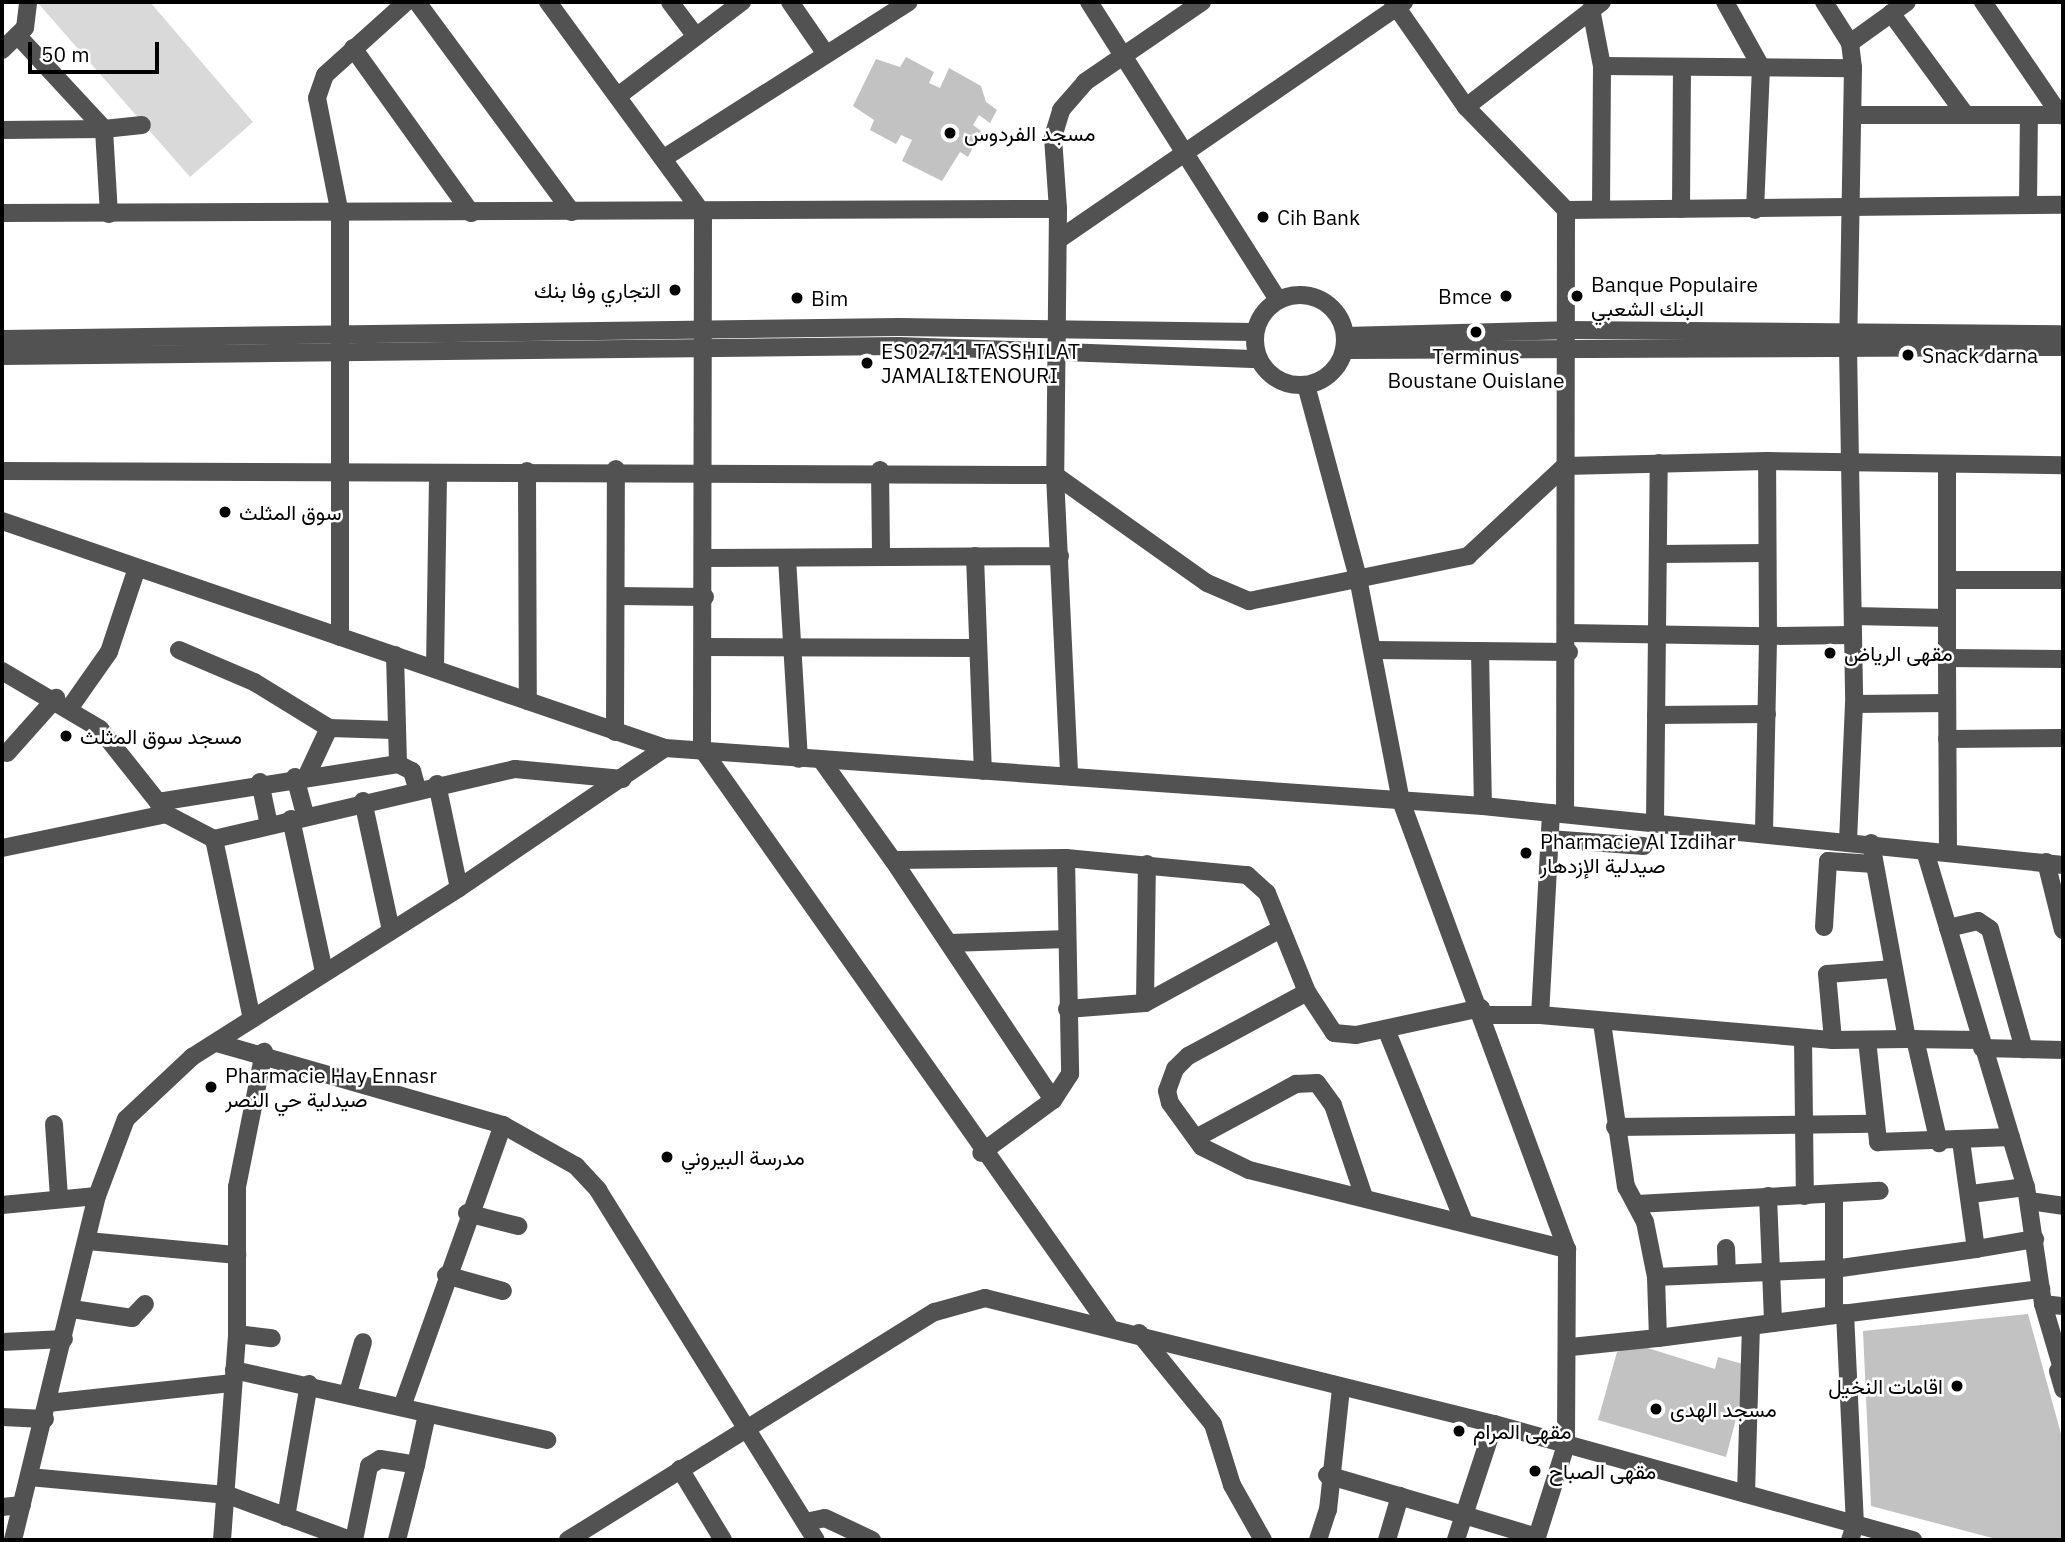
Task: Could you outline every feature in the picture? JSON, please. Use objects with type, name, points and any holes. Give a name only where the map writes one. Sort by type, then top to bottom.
[{"type":"street","points":[[2,50],[18,36],[30,15],[28,2]]},
{"type":"street","points":[[340,637],[341,473],[336,334],[340,214],[317,97],[325,75],[406,2]]},
{"type":"street","points":[[416,2],[572,212]]},
{"type":"street","points":[[548,2],[703,214],[700,349],[705,647],[702,749],[981,1153],[1108,1325]]},
{"type":"street","points":[[670,2],[695,35]]},
{"type":"street","points":[[618,96],[742,2]]},
{"type":"street","points":[[790,2],[826,54]]},
{"type":"street","points":[[664,158],[909,2]]},
{"type":"street","points":[[1089,2],[1278,300]]},
{"type":"street","points":[[1069,775],[1055,475],[1054,342],[1058,209],[1053,136],[1061,110],[1085,82],[1126,57],[1202,2]]},
{"type":"street","points":[[1725,2],[1761,67],[1755,210]]},
{"type":"street","points":[[1824,2],[1850,43],[1853,68],[1848,338],[1854,704],[1848,841]]},
{"type":"street","points":[[1850,43],[1907,2]]},
{"type":"street","points":[[1983,2],[2062,115]]},
{"type":"street","points":[[1058,240],[1398,4],[1465,107],[1566,210],[1565,466],[1569,653],[1558,814],[1549,839],[1540,1015]]},
{"type":"street","points":[[1465,107],[1597,6]]},
{"type":"street","points":[[1597,6],[1602,66],[1601,209]]},
{"type":"street","points":[[1891,13],[1965,114]]},
{"type":"street","points":[[18,36],[104,129],[109,214]]},
{"type":"street","points":[[353,48],[471,213]]},
{"type":"street","points":[[1602,66],[1853,68]]},
{"type":"street","points":[[1681,209],[1682,67]]},
{"type":"street","points":[[1854,115],[2062,115]]},
{"type":"street","points":[[2028,205],[2029,115]]},
{"type":"street","points":[[2,130],[104,129],[142,125]]},
{"type":"street","points":[[1566,210],[2063,205]]},
{"type":"street","points":[[2,213],[703,214],[1058,209]]},
{"type":"street","points":[[1292,295],[1322,300],[1345,343],[1331,373],[1306,385],[1278,380],[1259,359],[1255,332],[1278,300],[1292,295]]},
{"type":"street","points":[[2,339],[700,330],[1054,342],[1259,359]]},
{"type":"street","points":[[2,356],[700,349],[1054,342],[1255,332]]},
{"type":"street","points":[[1345,343],[1567,338],[1848,338],[2063,334]]},
{"type":"street","points":[[1848,338],[2063,347]]},
{"type":"street","points":[[1306,385],[1358,578],[1401,801],[1482,1012],[1567,1249],[1571,1347],[1566,1445],[1536,1539],[1327,1475]]},
{"type":"street","points":[[1764,831],[1768,636],[1766,461]]},
{"type":"street","points":[[2,471],[438,474],[616,469],[880,470],[1055,475],[1239,599],[1468,556],[1565,466],[1766,461],[1948,467],[2063,465]]},
{"type":"street","points":[[1655,821],[1658,463]]},
{"type":"street","points":[[1948,467],[1948,853]]},
{"type":"street","points":[[615,732],[616,469]]},
{"type":"street","points":[[880,470],[881,557]]},
{"type":"street","points":[[527,471],[528,701]]},
{"type":"street","points":[[435,668],[438,474]]},
{"type":"street","points":[[2,522],[136,571],[435,668],[665,748],[1483,806],[1764,831],[1925,851],[2054,863],[2063,930]]},
{"type":"street","points":[[1658,554],[1768,553]]},
{"type":"street","points":[[975,556],[983,771]]},
{"type":"street","points":[[704,558],[1060,556]]},
{"type":"street","points":[[787,558],[799,759]]},
{"type":"street","points":[[7,753],[63,702],[109,652],[136,571]]},
{"type":"street","points":[[1947,580],[2063,580]]},
{"type":"street","points":[[616,596],[705,597]]},
{"type":"street","points":[[1568,633],[1768,636],[1853,625],[1947,618]]},
{"type":"street","points":[[705,647],[791,645],[978,648]]},
{"type":"street","points":[[180,650],[254,682],[330,728],[393,730]]},
{"type":"street","points":[[1373,650],[1569,653]]},
{"type":"street","points":[[1480,652],[1483,806]]},
{"type":"street","points":[[395,655],[393,730],[398,764]]},
{"type":"street","points":[[1947,658],[2063,659]]},
{"type":"street","points":[[2,671],[63,702],[100,729],[162,808],[214,839],[437,783],[515,769],[624,779]]},
{"type":"street","points":[[1854,704],[1947,704]]},
{"type":"street","points":[[1656,715],[1767,714]]},
{"type":"street","points":[[324,972],[298,817],[301,776],[330,728]]},
{"type":"street","points":[[1947,739],[2063,738]]},
{"type":"street","points":[[13,1540],[72,1309],[97,1196],[126,1119],[192,1057],[459,888],[624,779],[665,748]]},
{"type":"street","points":[[822,761],[893,859],[1053,1100]]},
{"type":"street","points":[[2,848],[260,782],[301,776],[398,764],[412,771],[417,789]]},
{"type":"street","points":[[260,782],[269,825]]},
{"type":"street","points":[[437,783],[459,888]]},
{"type":"street","points":[[363,801],[391,930]]},
{"type":"street","points":[[214,839],[252,1019]]},
{"type":"street","points":[[1549,839],[1644,846]]},
{"type":"street","points":[[1871,843],[1892,969],[1939,1143]]},
{"type":"street","points":[[1925,851],[2028,1194],[2042,1297],[2062,1377]]},
{"type":"street","points":[[981,1153],[1053,1100],[1072,1062],[1067,1009],[1066,858]]},
{"type":"street","points":[[893,859],[1066,858],[1247,875],[1267,893],[1307,992],[1334,1033],[1386,1029],[1482,1012],[1803,1039],[1911,1039],[2063,1050]]},
{"type":"street","points":[[1824,927],[1828,861],[1874,864]]},
{"type":"street","points":[[1145,1003],[1147,864]]},
{"type":"street","points":[[1948,928],[1978,921],[1990,929],[2024,1049]]},
{"type":"street","points":[[1067,1009],[1145,1003],[1280,929]]},
{"type":"street","points":[[949,943],[1067,939]]},
{"type":"street","points":[[1833,1040],[1827,974],[1892,969]]},
{"type":"street","points":[[1307,992],[1188,1056],[1175,1069],[1167,1091],[1170,1103],[1195,1138],[1223,1162],[1567,1249]]},
{"type":"street","points":[[1602,1023],[1615,1127],[1626,1187],[1637,1204],[1656,1277],[1658,1338]]},
{"type":"street","points":[[1386,1029],[1464,1222]]},
{"type":"street","points":[[1803,1039],[1807,1124],[1805,1196]]},
{"type":"street","points":[[1867,1040],[1872,1124],[1884,1145],[2011,1137]]},
{"type":"street","points":[[217,1043],[264,1052],[503,1125],[576,1166],[597,1190],[816,1540]]},
{"type":"street","points":[[222,1540],[228,1495],[237,1334],[237,1187],[264,1052]]},
{"type":"street","points":[[1195,1138],[1296,1084],[1317,1083],[1333,1105],[1364,1197]]},
{"type":"street","points":[[54,1124],[59,1198]]},
{"type":"street","points":[[1615,1127],[1872,1124]]},
{"type":"street","points":[[403,1404],[467,1213],[503,1125]]},
{"type":"street","points":[[1961,1141],[1971,1194],[1976,1249]]},
{"type":"street","points":[[1637,1204],[1880,1191]]},
{"type":"street","points":[[1971,1194],[2028,1194],[2063,1206]]},
{"type":"street","points":[[1834,1195],[1834,1269],[1840,1314],[1853,1532]]},
{"type":"street","points":[[2,1205],[97,1196]]},
{"type":"street","points":[[1768,1196],[1773,1323]]},
{"type":"street","points":[[467,1213],[518,1226]]},
{"type":"street","points":[[1656,1277],[1769,1269],[1834,1269],[2035,1239]]},
{"type":"street","points":[[88,1241],[237,1255]]},
{"type":"street","points":[[1726,1248],[1727,1271]]},
{"type":"street","points":[[446,1275],[503,1291]]},
{"type":"street","points":[[1571,1347],[1840,1314],[2042,1297],[2063,1306]]},
{"type":"street","points":[[568,1540],[680,1469],[962,1301],[1014,1301],[1341,1388],[1494,1424],[1746,1494],[1853,1532],[1913,1540]]},
{"type":"street","points":[[72,1309],[132,1318],[145,1304]]},
{"type":"street","points":[[1746,1494],[1751,1326]]},
{"type":"street","points":[[237,1334],[272,1338]]},
{"type":"street","points":[[1139,1334],[1213,1423],[1232,1485],[1263,1540]]},
{"type":"street","points":[[2,1342],[64,1339]]},
{"type":"street","points":[[348,1393],[363,1342]]},
{"type":"street","points":[[2,1417],[233,1377],[309,1384],[403,1404],[426,1414],[547,1440]]},
{"type":"street","points":[[286,1517],[309,1384]]},
{"type":"street","points":[[1318,1540],[1331,1490],[1327,1475],[1341,1388]]},
{"type":"street","points":[[397,1540],[426,1414]]},
{"type":"street","points":[[1456,1540],[1494,1424]]},
{"type":"street","points":[[29,1477],[228,1495],[352,1540],[369,1466],[380,1459],[416,1465]]},
{"type":"street","points":[[680,1469],[723,1540]]},
{"type":"street","points":[[1388,1540],[1400,1496]]},
{"type":"street","points":[[2,1507],[22,1505]]},
{"type":"street","points":[[805,1522],[825,1518],[872,1540]]},
{"type":"shaded area","points":[[37,2],[150,2],[253,122],[190,177]]},
{"type":"building","points":[[906,57],[934,72],[929,83],[940,88],[949,68],[981,86],[986,102],[997,110],[990,123],[979,115],[973,125],[981,131],[968,157],[960,152],[942,181],[902,161],[912,140],[901,135],[896,144],[870,130],[874,120],[853,106],[876,59],[900,67]]},
{"type":"building","name":"اقامات النخيل","points":[[2028,1314],[2063,1441],[2063,1540],[2000,1540],[1871,1506],[1863,1331]]},
{"type":"building","points":[[1638,1345],[1715,1369],[1718,1357],[1750,1366],[1726,1457],[1598,1420],[1617,1352]]},
{"type":"place","name":"مسجد الفردوس","points":[[950,133]]},
{"type":"place","name":"Cih Bank","points":[[1263,217]]},
{"type":"place","name":"التجاري وفا بنك","points":[[675,290]]},
{"type":"place","name":"Bmce","points":[[1506,296]]},
{"type":"place","name":"Banque Populaire البنك الشعبي","points":[[1577,296]]},
{"type":"place","name":"Bim","points":[[797,298]]},
{"type":"place","name":"Terminus Boustane Ouislane","points":[[1476,332]]},
{"type":"place","name":"Snack darna","points":[[1908,355]]},
{"type":"place","name":"ES02711 TASSHILAT JAMALI&TENOURI","points":[[867,363]]},
{"type":"place","name":"سوق المثلث","points":[[225,512]]},
{"type":"place","name":"مقهى الرياض","points":[[1830,653]]},
{"type":"place","name":"مسجد سوق المثلث","points":[[66,736]]},
{"type":"place","name":"Pharmacie Al Izdihar صيدلية الإزدهار","points":[[1526,853]]},
{"type":"place","name":"Pharmacie Hay Ennasr صيدلية حي النصر","points":[[211,1087]]},
{"type":"place","name":"مدرسة البيروني","points":[[667,1157]]},
{"type":"place","name":"اقامات النخيل","points":[[1957,1386]]},
{"type":"place","name":"مسجد الهدى","points":[[1656,1409]]},
{"type":"place","name":"مقهى المرام","points":[[1459,1431]]},
{"type":"place","name":"مقهى الصباح","points":[[1535,1471]]}]
